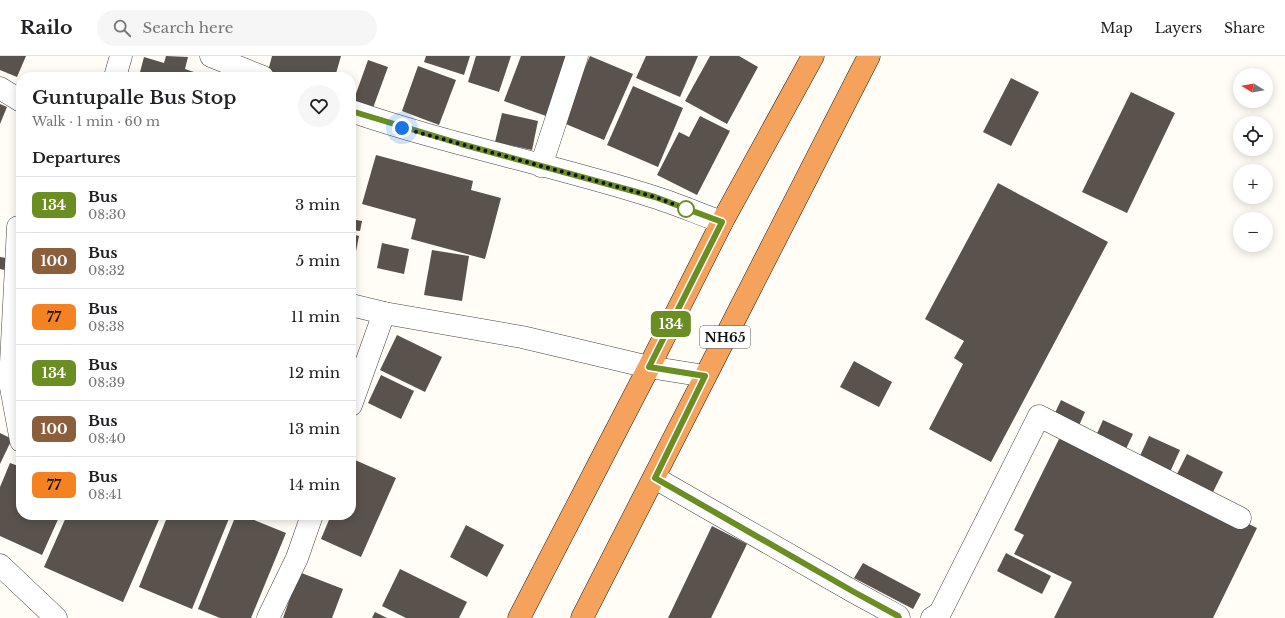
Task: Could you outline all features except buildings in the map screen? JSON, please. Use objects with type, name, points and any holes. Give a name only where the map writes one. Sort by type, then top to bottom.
[{"type":"highway","name":"NH65","points":[[582,618],[655,478],[705,376],[869,56]]},
{"type":"highway","points":[[519,618],[722,222],[809,57]]},
{"type":"street","points":[[117,72],[122,56]]},
{"type":"street","points":[[211,56],[243,62],[256,72]]},
{"type":"street","points":[[541,166],[577,56]]},
{"type":"street","points":[[0,88],[16,98]]},
{"type":"street","points":[[356,113],[388,124],[655,197],[722,222]]},
{"type":"street","points":[[13,227],[10,382],[16,414]]},
{"type":"street","points":[[356,306],[384,313],[522,337],[649,367],[705,376]]},
{"type":"street","points":[[356,391],[384,313]]},
{"type":"street","points":[[932,618],[940,613],[1039,416],[1240,518]]},
{"type":"street","points":[[655,478],[898,616],[899,618]]},
{"type":"street","points":[[268,618],[297,558],[310,520]]},
{"type":"street","points":[[0,565],[56,618]]},
{"type":"bus line","name":"134","points":[[356,113],[388,124],[655,197],[722,222],[649,367],[705,376],[655,478],[898,616],[899,618]]},
{"type":"route","points":[[402,128],[655,197],[686,209]]}]
